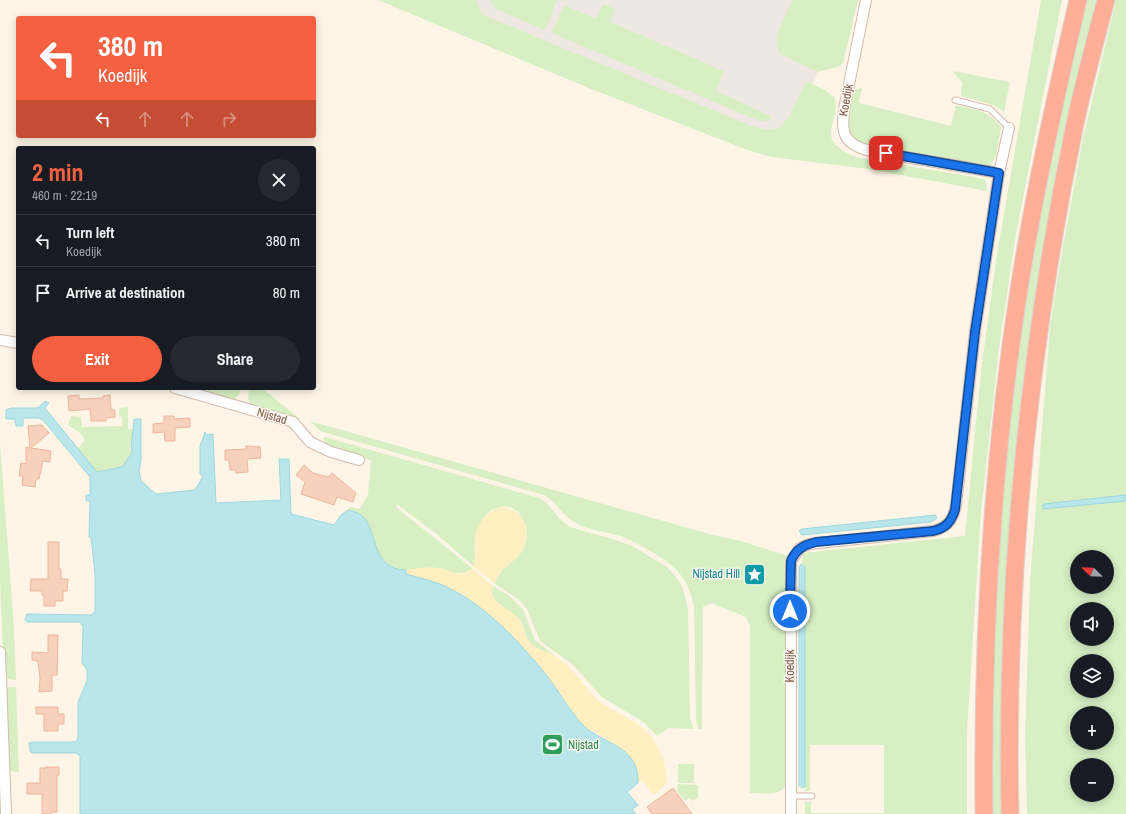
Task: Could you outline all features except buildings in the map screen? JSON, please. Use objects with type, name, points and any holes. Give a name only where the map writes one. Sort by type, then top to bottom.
[{"type":"highway","points":[[984,814],[984,717],[988,584],[1004,395],[1032,210],[1059,80],[1078,0]]},
{"type":"highway","points":[[1010,814],[1009,748],[1013,609],[1019,516],[1030,398],[1044,298],[1061,198],[1076,124],[1106,0]]},
{"type":"street","name":"Koedijk","points":[[866,0],[842,122],[843,131],[846,138],[852,144],[860,148],[999,173]]},
{"type":"street","name":"Koedijk","points":[[791,814],[791,561],[797,552],[809,544],[933,531],[946,526],[952,519],[957,500],[975,332],[999,173],[1008,128]]},
{"type":"street","points":[[0,340],[16,343]]},
{"type":"street","name":"Nijstad","points":[[182,390],[293,422],[310,442],[331,452],[359,460]]},
{"type":"street","points":[[0,652],[6,814]]},
{"type":"lane","points":[[955,100],[990,109],[1008,128]]},
{"type":"lane","points":[[791,796],[812,796]]},
{"type":"shaded area","points":[[462,0],[835,0],[818,72],[785,146],[458,11]]},
{"type":"green space","points":[[378,0],[476,0],[480,11],[488,17],[751,126],[767,130],[779,128],[789,117],[806,81],[825,90],[835,98],[836,108],[831,131],[835,144],[842,150],[855,157],[985,179],[987,191],[868,169],[772,157],[750,151],[591,89]]},
{"type":"green space","points":[[490,0],[557,0],[545,30],[496,9]]},
{"type":"green space","points":[[792,0],[858,0],[843,63],[838,67],[818,72],[780,54],[776,44],[779,31]]},
{"type":"green space","points":[[1041,0],[1062,0],[1016,234],[999,348],[981,513],[967,731],[967,814],[805,814],[805,802],[811,802],[811,813],[884,813],[884,745],[810,745],[810,791],[805,791],[805,567],[802,564],[803,553],[965,536],[981,371],[996,260]]},
{"type":"green space","points":[[1085,0],[1098,0],[1048,231],[1003,814],[992,814],[994,634],[1000,514],[1005,455],[1025,301],[1040,212]]},
{"type":"green space","points":[[1116,0],[1126,0],[1126,495],[1043,505],[1044,509],[1126,501],[1126,814],[1027,814],[1025,737],[1030,582],[1050,326],[1083,138]]},
{"type":"green space","points":[[603,4],[615,9],[610,22],[724,71],[716,91],[771,116],[768,121],[757,120],[552,33],[564,5],[596,19]]},
{"type":"green space","points":[[953,71],[1010,82],[1004,112],[993,105],[961,96],[962,82]]},
{"type":"green space","points":[[862,88],[859,103],[951,126],[956,105],[986,114],[996,121],[1001,127],[996,156],[989,167],[864,145],[849,136],[846,122],[853,90]]},
{"type":"green space","points":[[197,390],[241,390],[234,400]]},
{"type":"green space","points":[[249,390],[264,390],[300,419],[250,405],[248,399]]},
{"type":"green space","points":[[128,407],[128,429],[134,430],[130,449],[132,453],[122,467],[97,472],[77,449],[85,440],[80,433],[68,425],[71,416],[81,417],[82,427],[122,426],[122,417],[119,416],[119,408]]},
{"type":"green space","points":[[310,421],[713,535],[741,541],[788,556],[787,783],[785,787],[772,793],[750,793],[750,626],[746,617],[711,603],[703,607],[702,729],[699,729],[696,721],[694,606],[684,579],[679,572],[666,561],[628,539],[576,523],[567,517],[553,501],[544,495],[320,431]]},
{"type":"green space","points":[[325,437],[539,498],[546,502],[559,518],[570,527],[616,540],[634,547],[667,567],[680,582],[688,610],[690,715],[694,729],[669,728],[657,736],[643,722],[602,697],[572,664],[540,641],[527,609],[519,600],[494,583],[505,566],[522,551],[526,542],[527,535],[524,522],[521,516],[511,508],[504,506],[491,510],[485,517],[475,539],[475,559],[473,566],[439,536],[398,505],[396,507],[472,568],[464,573],[455,573],[438,568],[402,571],[389,566],[378,553],[364,519],[358,513],[348,510],[350,507],[360,509],[368,495],[371,460],[343,453],[330,447],[325,443],[323,438]]},
{"type":"green space","points":[[0,443],[14,627],[16,680],[4,677],[0,581]]},
{"type":"green space","points":[[493,586],[508,595],[523,609],[535,640],[555,656],[538,649],[530,643],[520,620],[500,605],[493,597]]},
{"type":"green space","points":[[8,687],[16,687],[19,772],[13,772],[8,769],[5,691]]},
{"type":"green space","points":[[678,764],[694,764],[694,783],[678,783]]},
{"type":"green space","points":[[678,784],[698,785],[698,798],[692,801],[690,798],[685,801],[677,791]]},
{"type":"sand","points":[[501,507],[516,512],[525,523],[527,530],[525,545],[521,553],[503,569],[494,583],[473,566],[475,556],[475,539],[477,528],[483,519],[491,512]]},
{"type":"sand","points":[[434,568],[464,573],[472,568],[493,586],[493,597],[517,617],[526,638],[532,645],[552,654],[562,661],[574,672],[596,698],[608,707],[638,724],[653,738],[662,756],[667,783],[654,795],[642,780],[638,783],[638,774],[635,766],[625,752],[583,725],[547,676],[500,625],[458,594],[434,582],[406,574],[406,570]]},
{"type":"water","name":"Nijstad","points":[[45,401],[49,403],[45,408],[97,472],[122,467],[132,453],[131,447],[134,419],[141,419],[141,461],[139,470],[141,481],[156,494],[195,490],[203,476],[200,474],[200,446],[205,432],[206,435],[213,434],[216,503],[281,500],[279,459],[289,459],[291,514],[334,525],[341,515],[348,510],[360,514],[366,520],[380,556],[386,563],[394,568],[406,570],[406,574],[440,584],[456,591],[499,624],[536,663],[581,723],[598,736],[626,752],[632,760],[637,770],[638,783],[627,792],[638,805],[632,809],[636,814],[80,814],[80,756],[76,753],[32,753],[30,751],[29,743],[75,742],[78,738],[78,702],[87,681],[87,670],[82,663],[83,626],[79,622],[27,622],[25,620],[27,614],[92,615],[95,611],[95,573],[91,538],[89,537],[90,501],[86,501],[86,495],[90,495],[90,477],[43,420],[38,418],[23,418],[23,426],[16,426],[15,419],[6,419],[6,410],[11,408],[37,408]]},
{"type":"water","points":[[1126,495],[1126,501],[1043,509],[1044,504]]},
{"type":"water","points":[[935,515],[937,518],[931,522],[802,535],[799,531],[802,529]]},
{"type":"water","points":[[801,564],[805,567],[805,786],[803,788],[799,786],[799,567]]},
{"type":"place","name":"Nijstad Hill","points":[[755,574]]},
{"type":"place","name":"Nijstad","points":[[553,745]]},
{"type":"route","points":[[790,611],[791,561],[794,554],[804,546],[816,542],[933,531],[950,523],[955,510],[975,332],[999,173],[886,153]]}]
